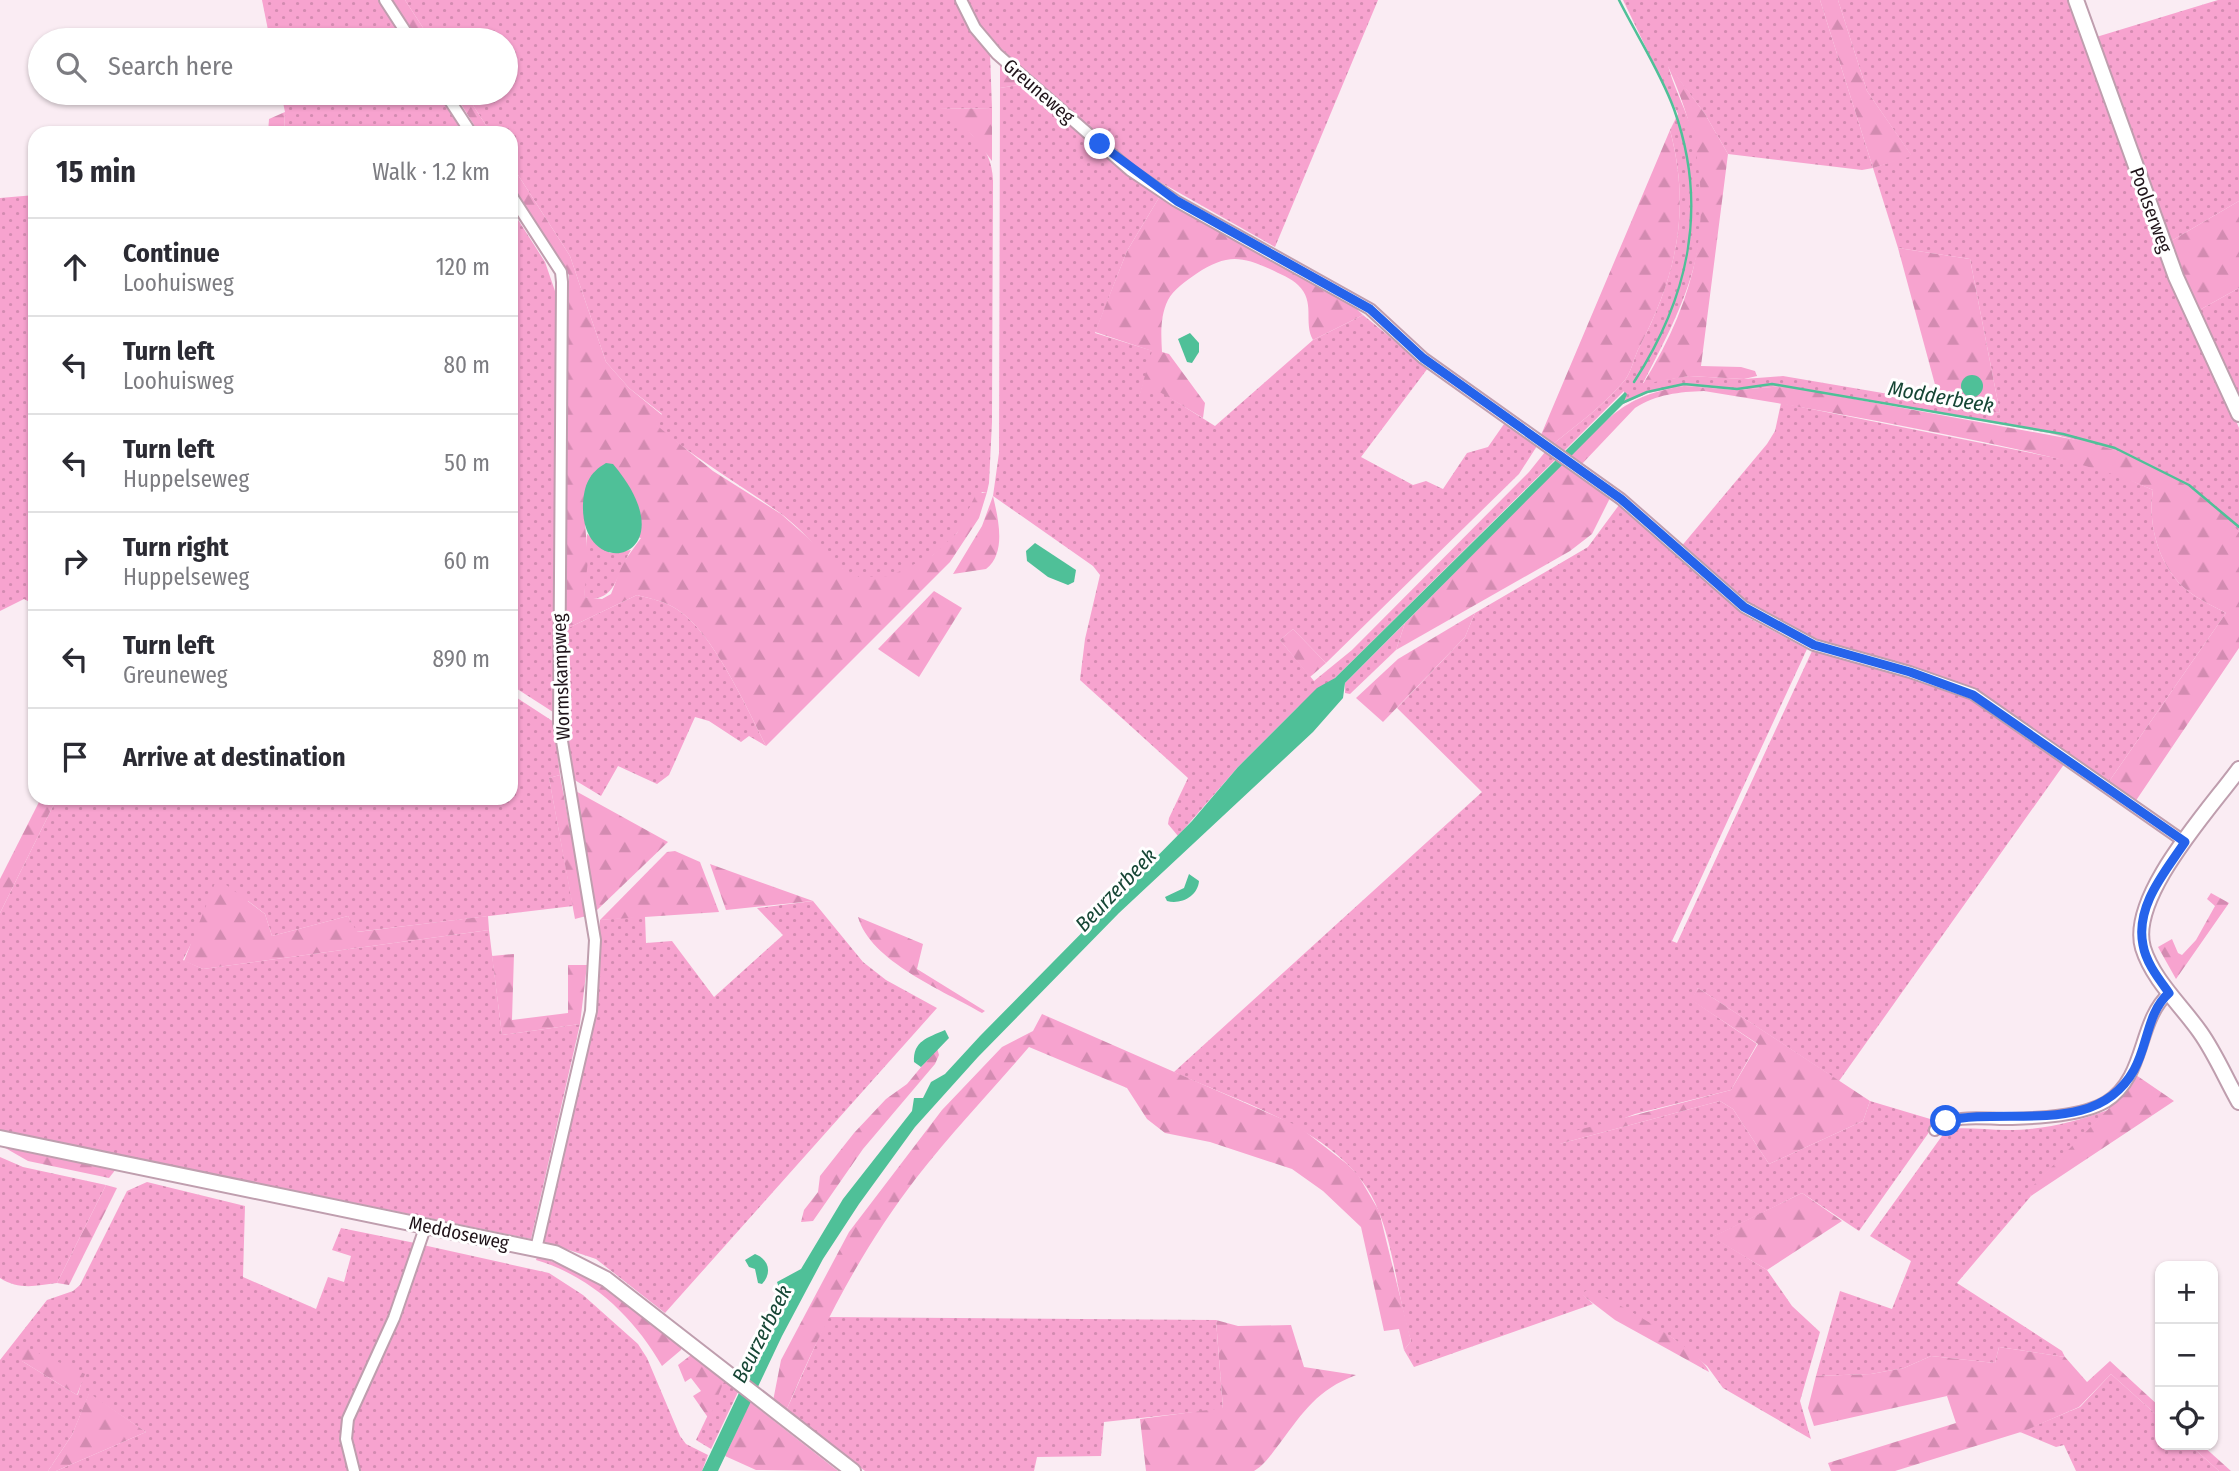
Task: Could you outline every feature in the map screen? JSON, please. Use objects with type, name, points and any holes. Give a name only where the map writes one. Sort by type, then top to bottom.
[{"type":"street","points":[[385,0],[403,28]]},
{"type":"street","name":"Greuneweg","points":[[961,0],[975,28],[997,54],[1130,170],[1177,201],[1351,296],[1423,358],[1621,499],[1744,607],[1769,622],[1833,652],[1910,672],[1973,695],[2185,842]]},
{"type":"street","name":"Poolserweg","points":[[2077,0],[2176,277],[2239,414]]},
{"type":"street","points":[[453,105],[466,126]]},
{"type":"street","name":"Wormskampweg","points":[[518,206],[561,272],[559,723],[595,940],[591,1010],[536,1250]]},
{"type":"street","points":[[2239,769],[2150,894],[2142,924],[2146,954],[2169,993],[2201,1033],[2239,1102]]},
{"type":"street","points":[[1935,1130],[1946,1121],[1959,1118],[2012,1119],[2050,1115],[2090,1108],[2106,1102],[2134,1070],[2160,1001],[2169,993]]},
{"type":"street","name":"Meddoseweg","points":[[0,1138],[426,1225],[536,1250],[582,1264],[607,1279],[853,1471]]},
{"type":"street","points":[[354,1471],[345,1433],[348,1419],[389,1332],[426,1225]]},
{"type":"green space","points":[[262,0],[378,0],[396,28],[268,28]]},
{"type":"green space","points":[[389,0],[405,0],[423,28],[407,28]]},
{"type":"green space","points":[[405,0],[955,0],[969,29],[990,53],[992,108],[939,109],[959,123],[983,147],[992,167],[993,180],[992,422],[989,483],[987,492],[982,492],[957,533],[936,553],[908,571],[877,579],[862,578],[849,573],[831,560],[780,513],[654,424],[662,414],[629,388],[606,362],[570,256],[518,175],[518,126],[486,126],[473,105],[518,105],[518,28],[423,28]]},
{"type":"green space","points":[[964,0],[1378,0],[1275,247],[1153,178],[1106,144],[986,35]]},
{"type":"green space","points":[[1623,0],[1820,0],[1873,168],[1911,155],[1867,91],[1838,0],[2072,0],[2105,106],[2239,428],[2239,532],[2177,479],[2129,454],[2049,433],[1784,386],[1738,390],[1684,386],[1648,393],[1623,404],[1624,391],[1563,452],[1553,444],[1600,406],[1627,376],[1663,293],[1677,241],[1679,187],[1670,130],[1678,114]],"holes":[[[1668,65],[1705,114],[1728,154],[1862,170],[1873,168],[1898,248],[1970,259],[2000,413],[1783,376],[1744,379],[1689,376],[1643,383],[1684,297],[1699,241],[1702,211],[1696,144]]]},
{"type":"green space","points":[[1820,0],[1838,0],[1867,91],[1912,156],[1873,168]]},
{"type":"green space","points":[[2218,0],[2239,0],[2239,201],[2166,244],[2093,38]]},
{"type":"green space","points":[[1665,60],[1705,114],[1728,154],[1701,366],[1741,367],[1755,371],[1757,376],[1744,379],[1689,376],[1643,384],[1666,343],[1683,303],[1694,264],[1700,225],[1700,185],[1694,145],[1683,103]]},
{"type":"green space","points":[[1000,62],[1024,84],[1000,88]]},
{"type":"green space","points":[[1024,84],[1098,150],[1160,196],[1127,251],[1095,333],[1153,351],[1139,398],[1153,387],[1215,426],[1313,340],[1363,315],[1428,368],[1361,457],[1413,485],[1426,481],[1443,489],[1467,453],[1488,447],[1504,424],[1537,446],[1519,474],[1326,663],[1293,629],[1280,640],[1314,681],[1352,650],[1529,472],[1545,452],[1556,459],[1335,678],[1298,707],[1238,767],[1178,836],[1168,824],[1169,818],[1188,778],[1080,680],[1085,639],[1100,575],[1093,566],[993,496],[999,453],[1000,88]]},
{"type":"green space","points":[[284,105],[446,105],[459,126],[284,126]]},
{"type":"green space","points":[[462,105],[473,105],[486,126],[475,126]]},
{"type":"green space","points":[[992,108],[992,161],[972,135],[938,109]]},
{"type":"green space","points":[[285,112],[284,126],[268,126],[269,119]]},
{"type":"green space","points":[[1670,130],[1679,187],[1679,215],[1677,241],[1663,293],[1625,380],[1600,406],[1553,444],[1541,435]]},
{"type":"green space","points":[[518,175],[570,256],[606,362],[629,388],[662,415],[655,424],[713,471],[781,514],[842,568],[859,577],[890,576],[933,555],[957,533],[976,494],[987,492],[979,518],[950,562],[766,746],[716,653],[691,621],[673,607],[637,595],[566,629],[562,563],[569,275],[518,194]],"holes":[[[585,523],[641,538],[623,563],[611,594],[602,599],[584,597],[588,560]]]},
{"type":"green space","points":[[28,196],[28,601],[24,599],[0,611],[0,198]]},
{"type":"green space","points":[[1160,196],[1348,301],[1363,315],[1313,340],[1307,298],[1295,283],[1270,269],[1241,259],[1215,263],[1192,276],[1173,293],[1165,306],[1162,326],[1162,352],[1169,354],[1205,403],[1203,418],[1153,388],[1138,400],[1152,351],[1095,332],[1127,251]]},
{"type":"green space","points":[[2239,201],[2239,288],[2194,313],[2166,244]]},
{"type":"green space","points":[[518,220],[545,262],[556,294],[553,712],[518,690]]},
{"type":"green space","points":[[1898,248],[1970,259],[2000,413],[1940,403]]},
{"type":"green space","points":[[2239,288],[2239,411],[2194,313]]},
{"type":"green space","points":[[1684,386],[1738,390],[1784,386],[2082,441],[2129,454],[2177,479],[2226,516],[2239,532],[2239,648],[2135,802],[2108,783],[2226,613],[2196,597],[2181,585],[2164,561],[2154,533],[2153,490],[2091,467],[2027,451],[1879,421],[1704,391],[1668,395],[1643,403],[1635,408],[1580,466],[1569,457],[1619,410],[1646,396]]},
{"type":"green space","points":[[1781,403],[2076,462],[2105,469],[2153,490],[2154,533],[2164,561],[2181,585],[2196,597],[2226,613],[2108,783],[1993,703],[1772,627],[1680,548],[1767,444],[1775,431]]},
{"type":"green space","points":[[1563,463],[1610,498],[1592,534],[1570,551],[1396,650],[1405,623]]},
{"type":"green space","points":[[993,496],[999,545],[993,562],[986,569],[953,574],[982,526]]},
{"type":"green space","points":[[1619,505],[1749,618],[1807,649],[1672,941],[1677,943],[1812,651],[1911,678],[1970,699],[2065,763],[1839,1081],[1698,988],[1692,1000],[1757,1044],[1731,1090],[1635,1114],[1559,1144],[1720,1101],[1733,1109],[1769,1164],[1863,1121],[1870,1101],[1937,1121],[1859,1231],[1802,1193],[1713,1237],[1767,1270],[1792,1306],[1820,1332],[1800,1401],[1811,1439],[1723,1388],[1707,1366],[1674,1339],[1640,1318],[1582,1294],[1593,1304],[1414,1367],[1404,1350],[1411,1341],[1389,1244],[1379,1212],[1365,1185],[1344,1161],[1320,1141],[1292,1124],[1174,1072],[1482,792],[1397,708],[1465,637],[1475,613],[1588,547]]},
{"type":"green space","points":[[587,534],[610,553],[631,550],[614,585],[603,596],[595,598],[584,597]]},
{"type":"green space","points":[[934,591],[962,608],[919,677],[878,649]]},
{"type":"green space","points":[[637,595],[678,610],[704,636],[728,672],[766,746],[749,736],[741,742],[709,721],[695,717],[669,775],[657,784],[618,766],[601,796],[573,779],[565,727],[566,629]]},
{"type":"green space","points":[[1475,613],[1465,637],[1383,722],[1356,698],[1398,659]]},
{"type":"green space","points":[[1405,623],[1396,650],[1350,694],[1345,693],[1345,683]]},
{"type":"green space","points":[[1293,629],[1326,663],[1310,677],[1280,640]]},
{"type":"green space","points":[[518,699],[554,722],[560,775],[549,778],[573,906],[356,932],[348,916],[272,936],[265,914],[248,901],[191,944],[183,960],[203,969],[489,930],[502,1035],[580,1024],[531,1239],[0,1130],[0,913],[54,805],[518,805]]},
{"type":"green space","points":[[560,775],[586,916],[575,919],[549,778]]},
{"type":"green space","points":[[572,789],[668,842],[596,911]]},
{"type":"green space","points":[[37,805],[54,805],[0,913],[0,879]]},
{"type":"green space","points":[[675,851],[700,862],[719,912],[600,920],[667,852]]},
{"type":"green space","points":[[710,864],[813,901],[726,910]]},
{"type":"green space","points":[[217,878],[265,914],[272,936],[348,916],[357,932],[488,916],[489,930],[203,969],[184,961]]},
{"type":"green space","points":[[2211,893],[2229,903],[2176,979],[2158,947],[2172,939],[2178,953],[2182,955],[2196,940],[2215,906],[2207,899]]},
{"type":"green space","points":[[813,901],[863,962],[886,980],[937,1008],[665,1313],[596,1259],[545,1242],[544,1237],[589,1032],[600,920],[645,916],[646,943],[672,941],[714,997],[783,935],[757,908]]},
{"type":"green space","points":[[858,917],[923,944],[917,969],[985,1011],[982,1013],[948,995],[892,961],[865,933]]},
{"type":"green space","points":[[514,954],[512,1020],[568,1013],[568,965],[587,965],[580,1024],[502,1035],[492,956]]},
{"type":"green space","points":[[1698,988],[1870,1101],[1863,1121],[1769,1164],[1733,1109],[1720,1101],[1559,1144],[1559,1135],[1731,1090],[1758,1044],[1691,1000]]},
{"type":"green space","points":[[1042,1014],[1298,1126],[1347,1164],[1358,1175],[1379,1211],[1411,1341],[1404,1350],[1399,1329],[1384,1331],[1361,1227],[1323,1191],[1292,1169],[1210,1142],[1165,1133],[1147,1119],[1127,1088],[1029,1047],[930,1160],[878,1232],[828,1319],[786,1411],[773,1401],[781,1360],[849,1232],[942,1110],[1002,1047],[1033,1031]]},
{"type":"green space","points":[[937,1048],[939,1055],[935,1064],[863,1149],[813,1221],[801,1222],[804,1210],[818,1192],[820,1176],[854,1133],[886,1099],[907,1084]]},
{"type":"green space","points":[[2136,1075],[2174,1101],[2031,1196],[2028,1191],[2120,1097]]},
{"type":"green space","points":[[2108,1110],[2029,1191],[2031,1196],[1957,1283],[2062,1351],[2065,1357],[1999,1347],[1995,1363],[1931,1356],[1904,1368],[1871,1374],[1816,1376],[1840,1291],[1892,1309],[1911,1261],[1870,1236],[1947,1129],[2033,1129],[2071,1122]]},
{"type":"green space","points":[[0,1145],[116,1169],[109,1178],[28,1161]]},
{"type":"green space","points":[[0,1157],[23,1167],[106,1185],[57,1283],[21,1286],[0,1278]]},
{"type":"green space","points":[[147,1182],[245,1206],[243,1277],[316,1309],[328,1277],[344,1282],[351,1256],[332,1250],[341,1228],[415,1243],[394,1304],[342,1425],[341,1435],[350,1471],[56,1471],[146,1432],[89,1394],[72,1435],[48,1471],[0,1471],[0,1360],[47,1300],[73,1291],[80,1285],[127,1191]],"holes":[[[22,1361],[84,1374],[77,1395]]]},
{"type":"green space","points":[[106,1185],[117,1188],[69,1285],[57,1283]]},
{"type":"green space","points":[[1802,1193],[1842,1221],[1767,1270],[1712,1237]]},
{"type":"green space","points":[[423,1245],[549,1273],[583,1295],[638,1344],[647,1358],[680,1436],[686,1444],[708,1455],[702,1471],[356,1471],[347,1426]]},
{"type":"green space","points":[[537,1257],[558,1263],[596,1282],[682,1347],[681,1350],[662,1366],[638,1331],[609,1301],[575,1276],[536,1260]]},
{"type":"green space","points":[[1587,1290],[1634,1313],[1674,1339],[1691,1351],[1709,1372],[1615,1320],[1581,1294]]},
{"type":"green space","points":[[828,1317],[1216,1320],[1223,1409],[1104,1422],[1101,1456],[1037,1457],[1034,1471],[865,1471],[786,1411]]},
{"type":"green space","points":[[1216,1320],[1238,1326],[1291,1325],[1304,1367],[1356,1375],[1331,1387],[1312,1403],[1262,1466],[1254,1471],[1146,1471],[1140,1419],[1223,1408]]},
{"type":"green space","points":[[25,1347],[85,1374],[77,1395],[22,1361],[21,1349]]},
{"type":"green space","points":[[1999,1347],[2065,1357],[2087,1382],[2110,1361],[2155,1402],[2155,1414],[2111,1374],[2079,1407],[2024,1431],[1895,1471],[1831,1471],[1828,1463],[1956,1423],[1947,1396],[1814,1426],[1808,1408],[1816,1376],[1871,1374],[1904,1368],[1931,1356],[1995,1363]]},
{"type":"green space","points":[[691,1355],[724,1381],[709,1419],[693,1396],[701,1391],[691,1378],[685,1382],[678,1365]]},
{"type":"green space","points":[[2111,1374],[2155,1414],[2155,1450],[2196,1450],[2219,1471],[2076,1471],[2064,1445],[2056,1447],[2020,1432],[2080,1407]]},
{"type":"green space","points":[[724,1381],[738,1392],[711,1449],[696,1440]]},
{"type":"green space","points":[[89,1393],[146,1432],[56,1471],[48,1471],[72,1435]]},
{"type":"green space","points":[[750,1402],[838,1471],[756,1470],[725,1456]]},
{"type":"green space","points":[[2196,1450],[2208,1450],[2231,1471],[2219,1471]]},
{"type":"shaded area","points":[[1190,333],[1199,343],[1199,352],[1192,363],[1187,362],[1178,339]]},
{"type":"shaded area","points":[[1972,375],[1980,378],[1983,386],[1980,394],[1972,397],[1964,394],[1961,386],[1964,378]]},
{"type":"shaded area","name":"Beurzerbeek","points":[[1625,392],[1627,394],[1623,404],[1345,683],[1343,698],[1313,732],[1119,913],[978,1057],[915,1127],[823,1259],[782,1336],[718,1471],[702,1471],[783,1300],[777,1282],[801,1269],[843,1199],[912,1111],[914,1098],[923,1098],[931,1082],[945,1074],[1192,821],[1238,767],[1317,688],[1335,678]]},
{"type":"shaded area","points":[[606,463],[613,464],[635,496],[642,522],[638,540],[627,551],[612,553],[598,546],[587,530],[583,504],[586,485],[595,471]]},
{"type":"shaded area","points":[[1035,543],[1076,570],[1074,582],[1068,585],[1048,577],[1027,561],[1026,551]]},
{"type":"shaded area","points":[[1189,874],[1199,881],[1196,891],[1178,902],[1167,901],[1165,897],[1184,888]]},
{"type":"shaded area","points":[[945,1030],[949,1038],[921,1067],[914,1062],[919,1045]]},
{"type":"shaded area","points":[[755,1254],[768,1266],[762,1284],[758,1283],[755,1269],[749,1267],[745,1260]]},
{"type":"waterway","name":"Beurzerbeek","points":[[1619,0],[1674,109],[1685,145],[1690,181],[1688,250],[1680,284],[1653,350],[1634,382]]},
{"type":"waterway","name":"Modderbeek","points":[[1622,403],[1647,392],[1684,384],[1737,389],[1772,384],[2063,434],[2115,448],[2189,485],[2239,527]]},
{"type":"route","points":[[1100,144],[1130,170],[1177,201],[1370,309],[1423,358],[1621,499],[1744,607],[1814,645],[1910,672],[1973,695],[2185,842],[2150,894],[2142,924],[2143,945],[2149,963],[2169,993],[2160,1001],[2134,1070],[2119,1090],[2106,1102],[2090,1108],[2012,1119],[1959,1118],[1946,1121]]}]
